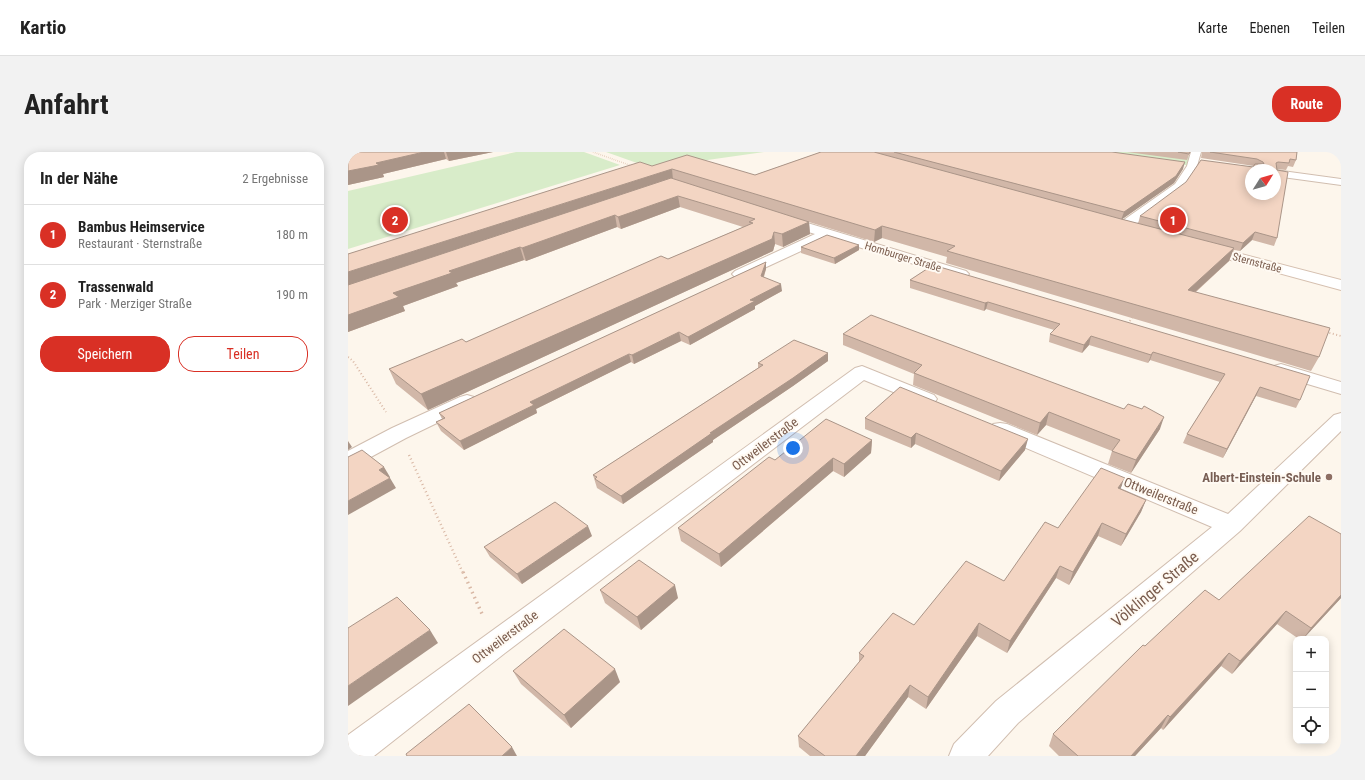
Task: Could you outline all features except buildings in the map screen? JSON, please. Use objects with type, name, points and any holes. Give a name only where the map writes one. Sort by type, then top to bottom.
[{"type":"street","points":[[1177,164],[1194,159]]},
{"type":"street","points":[[1123,227],[1179,186],[1194,159]]},
{"type":"street","points":[[1281,174],[1341,182]]},
{"type":"street","name":"Homburger Straße","points":[[768,215],[826,234],[972,277]]},
{"type":"street","points":[[1108,223],[1138,231]]},
{"type":"street","points":[[725,281],[826,234]]},
{"type":"street","name":"Sternstraße","points":[[1191,245],[1341,285]]},
{"type":"street","points":[[1265,365],[1341,388]]},
{"type":"street","name":"Ottweilerstraße","points":[[348,756],[495,644],[862,372],[949,408]]},
{"type":"street","points":[[348,460],[399,433],[479,396]]},
{"type":"street","name":"Völklinger Straße","points":[[966,756],[1006,712],[1231,525],[1341,419]]},
{"type":"street","name":"Ottweilerstraße","points":[[978,420],[1231,525]]},
{"type":"path","points":[[593,152],[637,167]]},
{"type":"path","points":[[1128,324],[1136,311]]},
{"type":"path","points":[[1326,332],[1341,336]]},
{"type":"path","points":[[348,357],[353,361],[399,433],[495,644]]},
{"type":"green space","points":[[516,152],[584,152],[620,165],[348,249],[348,191]]},
{"type":"green space","points":[[606,152],[764,152],[651,168]]},
{"type":"green space","points":[[1094,152],[1156,152],[1194,157],[1192,166]]},
{"type":"place","name":"Trassenwald","points":[[395,220]]},
{"type":"place","name":"Bambus Heimservice","points":[[1173,220]]},
{"type":"place","name":"Albert-Einstein-Schule","points":[[1329,477]]}]
